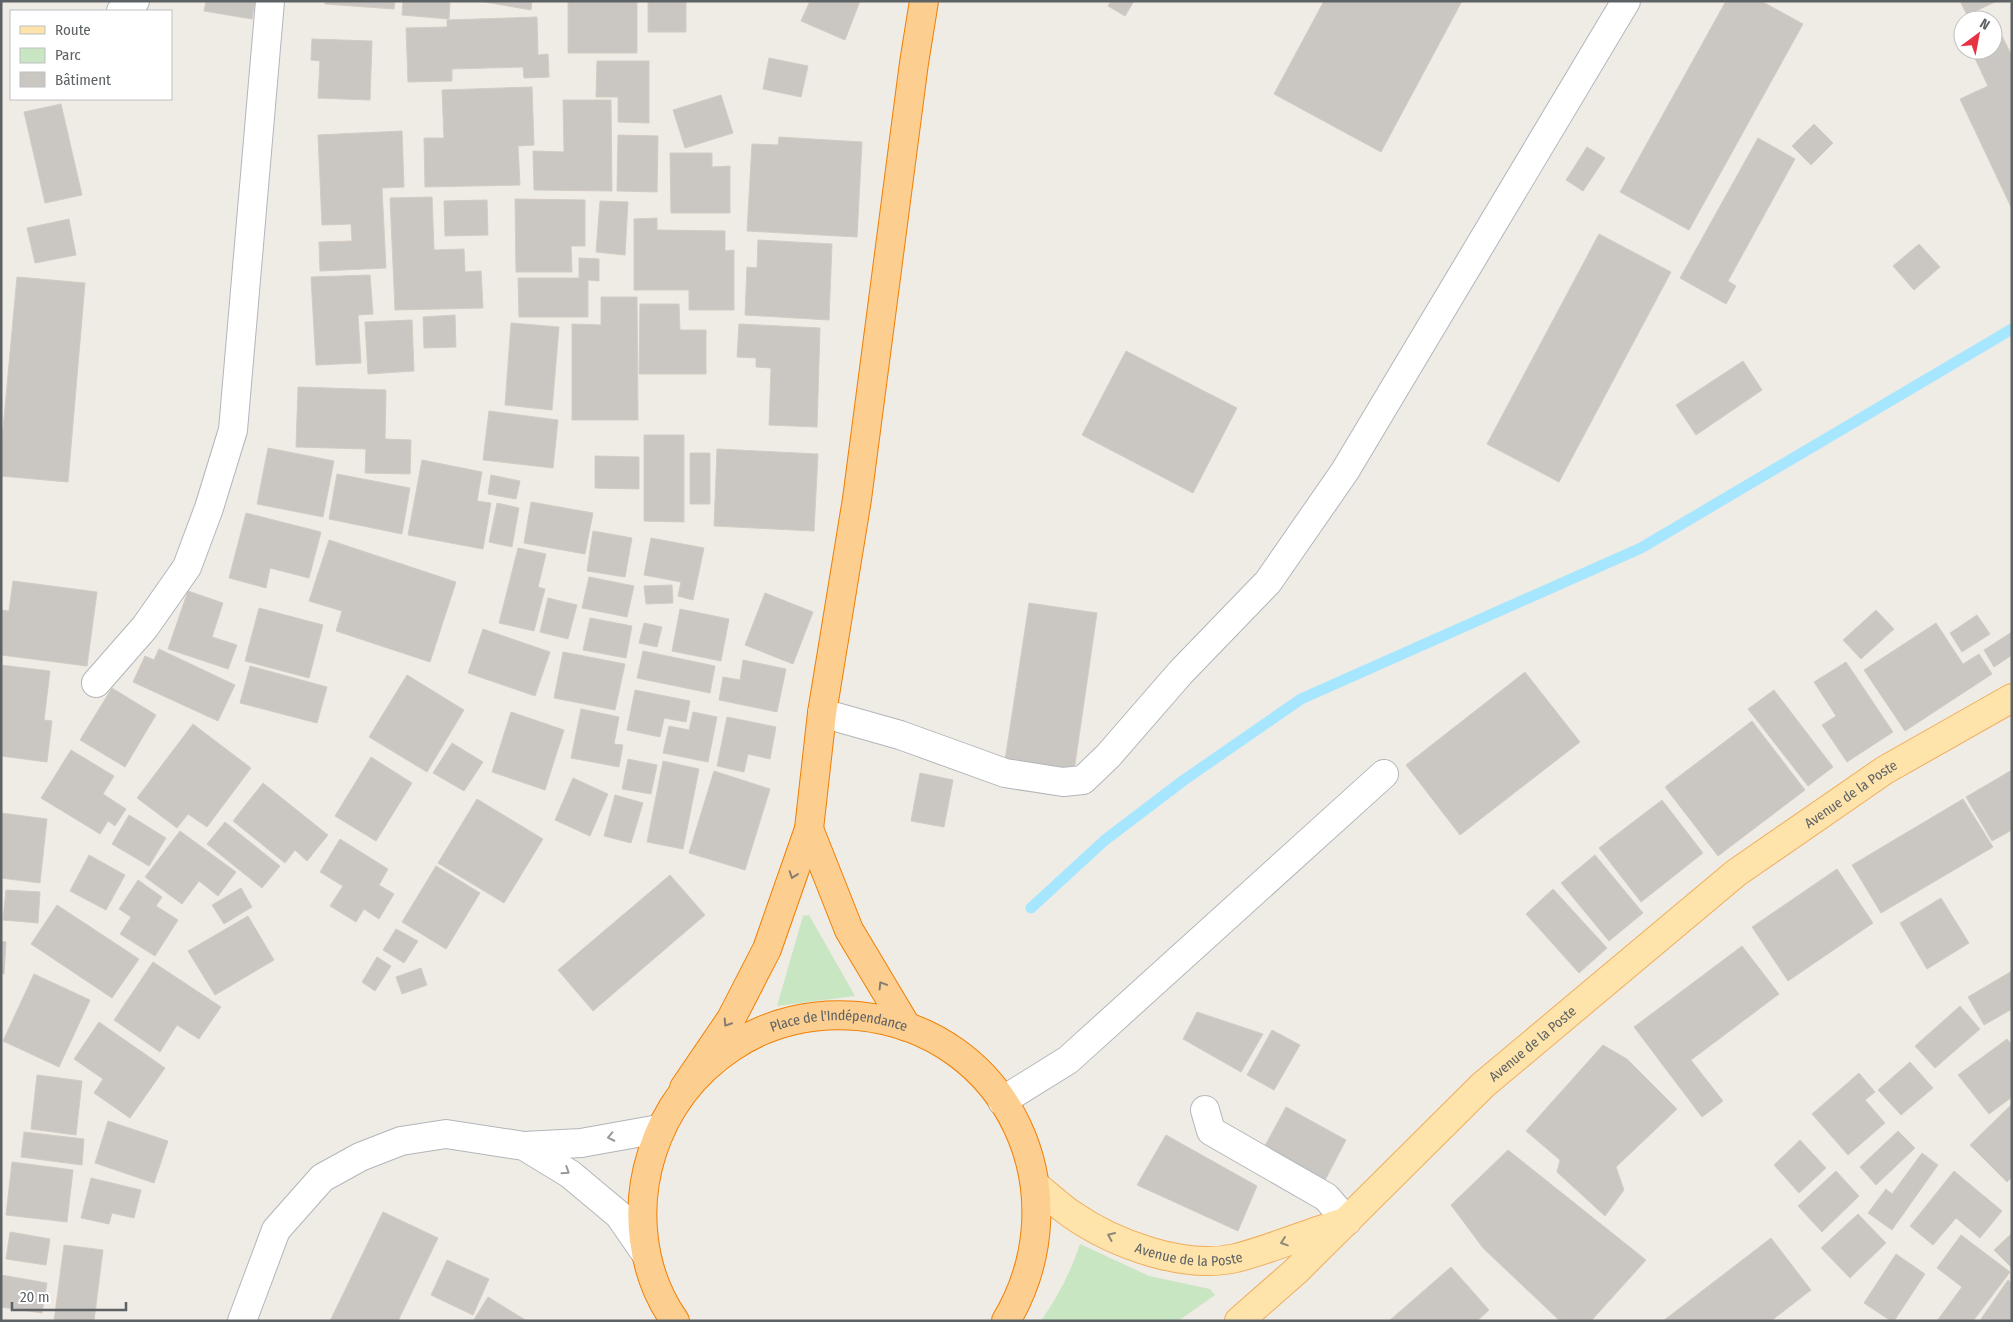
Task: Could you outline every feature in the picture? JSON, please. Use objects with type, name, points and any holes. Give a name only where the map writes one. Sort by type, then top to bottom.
[{"type":"highway","points":[[684,1088],[731,1019],[767,949],[809,829],[822,713],[857,499],[914,63],[924,1]]},
{"type":"highway","points":[[809,829],[849,930],[907,1027]]},
{"type":"highway","name":"Place de l'Indépendance","points":[[671,1318],[655,1284],[646,1254],[642,1224],[644,1176],[659,1130],[684,1088],[717,1057],[745,1038],[775,1025],[808,1017],[841,1015],[875,1018],[907,1027],[935,1039],[961,1056],[983,1077],[1002,1101],[1021,1134],[1030,1156],[1036,1186],[1038,1216],[1035,1246],[1028,1275],[1017,1302],[1006,1321]]},
{"type":"main road","name":"Avenue de la Poste","points":[[1036,1186],[1072,1215],[1108,1235],[1153,1253],[1195,1261],[1235,1258],[1347,1221],[1484,1085],[1736,873],[1885,770],[2012,698]]},
{"type":"main road","points":[[1239,1321],[1347,1221]]},
{"type":"street","points":[[122,10],[135,1]]},
{"type":"street","points":[[96,683],[146,627],[188,567],[234,430],[270,1]]},
{"type":"street","points":[[822,713],[900,735],[1005,773],[1063,782],[1083,780],[1108,756],[1181,672],[1268,582],[1345,471],[1626,1]]},
{"type":"street","points":[[1002,1101],[1068,1060],[1384,774]]},
{"type":"street","points":[[1205,1110],[1211,1131],[1326,1197],[1347,1221]]},
{"type":"street","points":[[242,1321],[276,1230],[322,1178],[360,1157],[401,1141],[446,1134],[524,1146],[581,1143],[659,1130]]},
{"type":"street","points":[[524,1146],[570,1174],[619,1215],[646,1254]]},
{"type":"green space","points":[[809,915],[855,996],[777,1006],[803,916]]},
{"type":"green space","points":[[1080,1244],[1149,1276],[1210,1289],[1215,1295],[1178,1321],[1041,1321],[1064,1284]]},
{"type":"building","points":[[206,1],[255,1],[252,19],[204,11]]},
{"type":"building","points":[[325,1],[395,1],[394,9],[325,4]]},
{"type":"building","points":[[403,1],[450,1],[449,19],[402,15]]},
{"type":"building","points":[[479,1],[532,1],[531,10]]},
{"type":"building","points":[[568,1],[637,1],[637,53],[568,53]]},
{"type":"building","points":[[648,1],[686,1],[686,32],[648,32]]},
{"type":"building","points":[[810,1],[860,1],[845,40],[801,21]]},
{"type":"building","points":[[1111,1],[1134,1],[1125,16],[1108,6]]},
{"type":"building","points":[[1324,1],[1462,1],[1381,152],[1274,94]]},
{"type":"building","points":[[1726,1],[1761,1],[1803,24],[1689,230],[1620,192]]},
{"type":"building","points":[[1960,1],[1997,1],[1978,10],[1964,10]]},
{"type":"building","points":[[537,17],[538,55],[548,54],[549,77],[524,78],[523,67],[452,69],[452,81],[408,82],[406,28],[447,27],[447,20]]},
{"type":"building","points":[[2003,38],[2012,56],[2012,209],[1960,99],[1988,86],[1976,60],[2003,60]]},
{"type":"building","points":[[312,39],[372,41],[370,100],[318,98],[320,61],[311,60]]},
{"type":"building","points":[[769,58],[808,66],[801,97],[763,89]]},
{"type":"building","points":[[597,61],[649,61],[649,123],[618,122],[618,97],[596,97]]},
{"type":"building","points":[[532,87],[534,145],[518,146],[520,185],[425,187],[424,138],[444,138],[442,90]]},
{"type":"building","points":[[721,95],[733,133],[685,148],[673,110]]},
{"type":"building","points":[[563,100],[611,100],[612,191],[534,190],[533,151],[564,152]]},
{"type":"building","points":[[61,104],[82,195],[45,203],[24,112]]},
{"type":"building","points":[[1814,124],[1833,143],[1811,165],[1792,146]]},
{"type":"building","points":[[402,131],[404,187],[382,188],[386,268],[320,271],[319,242],[352,241],[351,224],[322,225],[318,135]]},
{"type":"building","points":[[618,135],[658,136],[657,192],[617,191]]},
{"type":"building","points":[[779,137],[862,142],[857,237],[747,231],[752,144],[778,145]]},
{"type":"building","points":[[1758,138],[1795,159],[1728,281],[1736,286],[1726,304],[1680,278]]},
{"type":"building","points":[[1587,147],[1605,158],[1583,191],[1566,180]]},
{"type":"building","points":[[670,153],[712,153],[712,167],[730,166],[730,213],[671,213]]},
{"type":"building","points":[[432,197],[434,250],[464,249],[465,272],[481,271],[483,308],[395,310],[390,198]]},
{"type":"building","points":[[515,199],[585,200],[585,246],[571,246],[572,272],[516,272]]},
{"type":"building","points":[[487,200],[488,235],[445,236],[444,201]]},
{"type":"building","points":[[600,201],[628,202],[625,255],[596,252]]},
{"type":"building","points":[[657,218],[657,230],[725,231],[725,251],[734,250],[734,310],[689,310],[689,290],[634,290],[634,219]]},
{"type":"building","points":[[69,219],[76,255],[35,263],[27,228]]},
{"type":"building","points":[[1599,234],[1671,272],[1559,482],[1487,444]]},
{"type":"building","points":[[758,240],[832,244],[829,320],[745,315],[747,267],[757,268]]},
{"type":"building","points":[[1919,244],[1940,267],[1914,290],[1893,266]]},
{"type":"building","points":[[579,258],[599,259],[599,281],[588,280],[588,317],[519,317],[518,278],[579,278]]},
{"type":"building","points":[[370,275],[373,314],[358,315],[361,363],[316,365],[311,277]]},
{"type":"building","points":[[17,277],[85,283],[68,482],[1,476],[1,451]]},
{"type":"building","points":[[601,297],[637,297],[638,420],[572,420],[572,324],[601,325]]},
{"type":"building","points":[[640,304],[679,304],[680,330],[706,330],[706,374],[639,374]]},
{"type":"building","points":[[455,315],[456,347],[424,348],[423,317]]},
{"type":"building","points":[[412,320],[414,371],[368,374],[365,322]]},
{"type":"building","points":[[511,323],[559,327],[552,410],[505,405]]},
{"type":"building","points":[[739,324],[820,328],[817,427],[769,425],[771,368],[756,367],[756,358],[737,357]]},
{"type":"building","points":[[1126,351],[1237,408],[1193,493],[1082,435]]},
{"type":"building","points":[[1743,361],[1762,390],[1696,435],[1676,405]]},
{"type":"building","points":[[298,387],[386,390],[385,439],[411,440],[410,474],[365,473],[366,449],[296,447]]},
{"type":"building","points":[[489,411],[558,420],[553,468],[483,460]]},
{"type":"building","points":[[644,435],[684,435],[684,522],[644,521]]},
{"type":"building","points":[[268,448],[334,461],[323,517],[257,504]]},
{"type":"building","points":[[717,449],[818,454],[814,531],[714,526]]},
{"type":"building","points":[[690,453],[710,453],[710,504],[690,504]]},
{"type":"building","points":[[595,456],[639,457],[639,489],[595,488]]},
{"type":"building","points":[[422,460],[482,472],[477,501],[491,503],[483,549],[408,535]]},
{"type":"building","points":[[337,474],[410,488],[402,534],[329,519]]},
{"type":"building","points":[[491,475],[520,481],[516,499],[488,494]]},
{"type":"building","points":[[531,502],[593,513],[585,554],[524,543]]},
{"type":"building","points":[[497,503],[519,508],[512,547],[489,542]]},
{"type":"building","points":[[246,513],[321,532],[309,578],[270,568],[266,588],[229,578]]},
{"type":"building","points":[[593,531],[632,538],[625,577],[587,571]]},
{"type":"building","points":[[651,538],[704,548],[693,600],[678,596],[681,582],[644,575]]},
{"type":"building","points":[[329,540],[456,582],[430,662],[336,631],[342,611],[309,601]]},
{"type":"building","points":[[518,548],[546,554],[538,587],[545,589],[534,631],[499,623]]},
{"type":"building","points":[[589,577],[634,586],[627,617],[582,608]]},
{"type":"building","points":[[13,581],[97,592],[87,666],[1,655],[1,610],[9,611]]},
{"type":"building","points":[[672,585],[673,603],[646,604],[644,586]]},
{"type":"building","points":[[188,591],[223,603],[212,637],[237,645],[228,669],[168,649]]},
{"type":"building","points":[[765,593],[813,612],[793,664],[745,645]]},
{"type":"building","points":[[548,598],[577,605],[568,639],[540,632]]},
{"type":"building","points":[[1029,603],[1097,613],[1073,778],[1004,767]]},
{"type":"building","points":[[259,608],[323,625],[309,678],[245,661]]},
{"type":"building","points":[[680,609],[729,619],[721,661],[672,651]]},
{"type":"building","points":[[1876,610],[1894,629],[1861,659],[1843,640]]},
{"type":"building","points":[[1977,615],[1990,634],[1962,652],[1950,633]]},
{"type":"building","points":[[590,618],[632,626],[626,658],[583,650]]},
{"type":"building","points":[[644,623],[662,627],[657,647],[639,643]]},
{"type":"building","points":[[1936,623],[1963,664],[1979,654],[1992,674],[1905,731],[1864,670]]},
{"type":"building","points":[[483,629],[550,652],[535,696],[468,673]]},
{"type":"building","points":[[2012,632],[2012,655],[1994,667],[1984,650]]},
{"type":"building","points":[[159,649],[235,685],[218,721],[133,682],[145,656],[154,660]]},
{"type":"building","points":[[643,651],[715,666],[710,693],[637,678]]},
{"type":"building","points":[[563,652],[625,664],[615,710],[554,698]]},
{"type":"building","points":[[743,660],[786,669],[777,712],[719,700],[723,677],[740,680]]},
{"type":"building","points":[[1846,662],[1893,732],[1847,762],[1822,725],[1836,716],[1814,682]]},
{"type":"building","points":[[1,665],[50,671],[44,720],[52,721],[47,762],[1,756]]},
{"type":"building","points":[[250,666],[327,687],[317,723],[240,703]]},
{"type":"building","points":[[1525,672],[1580,742],[1460,835],[1406,765]]},
{"type":"building","points":[[407,675],[464,710],[427,772],[369,737]]},
{"type":"building","points":[[112,688],[156,715],[125,767],[80,740]]},
{"type":"building","points":[[635,690],[690,701],[686,722],[664,718],[660,737],[627,730]]},
{"type":"building","points":[[1774,690],[1833,767],[1808,786],[1748,709]]},
{"type":"building","points":[[581,709],[619,717],[614,744],[623,745],[619,767],[571,758]]},
{"type":"building","points":[[511,712],[564,730],[545,790],[492,772]]},
{"type":"building","points":[[693,712],[717,717],[708,762],[663,753],[669,726],[689,730]]},
{"type":"building","points":[[727,717],[776,727],[770,759],[748,754],[744,772],[717,766]]},
{"type":"building","points":[[1752,721],[1805,790],[1718,856],[1665,787]]},
{"type":"building","points":[[193,724],[251,768],[207,827],[188,814],[177,828],[137,798]]},
{"type":"building","points":[[452,743],[483,762],[464,791],[433,773]]},
{"type":"building","points":[[71,750],[114,776],[103,794],[126,809],[115,826],[108,821],[100,834],[41,798]]},
{"type":"building","points":[[371,757],[412,783],[376,841],[335,816]]},
{"type":"building","points":[[628,759],[657,765],[651,794],[622,789]]},
{"type":"building","points":[[663,761],[699,769],[683,849],[647,842]]},
{"type":"building","points":[[2012,770],[2012,830],[1992,841],[1966,797]]},
{"type":"building","points":[[714,771],[770,789],[745,870],[689,853]]},
{"type":"building","points":[[920,773],[953,780],[944,827],[911,821]]},
{"type":"building","points":[[573,778],[608,794],[590,836],[555,820]]},
{"type":"building","points":[[263,783],[328,835],[307,861],[295,850],[285,863],[233,821]]},
{"type":"building","points":[[615,795],[643,803],[631,843],[604,836]]},
{"type":"building","points":[[477,799],[543,839],[504,903],[438,863]]},
{"type":"building","points":[[1963,799],[1993,847],[1881,913],[1852,865]]},
{"type":"building","points":[[1662,800],[1703,853],[1641,902],[1599,848]]},
{"type":"building","points":[[1,813],[47,819],[40,883],[1,878]]},
{"type":"building","points":[[129,815],[166,838],[149,866],[112,844]]},
{"type":"building","points":[[225,822],[280,866],[262,888],[207,844]]},
{"type":"building","points":[[180,831],[236,872],[218,896],[199,881],[182,904],[145,877]]},
{"type":"building","points":[[340,839],[388,869],[379,885],[394,894],[379,919],[364,909],[356,922],[330,906],[343,886],[320,872]]},
{"type":"building","points":[[89,855],[125,875],[106,910],[70,891]]},
{"type":"building","points":[[1595,855],[1643,913],[1609,941],[1561,883]]},
{"type":"building","points":[[436,866],[480,893],[446,949],[402,922]]},
{"type":"building","points":[[1837,869],[1873,923],[1788,981],[1752,927]]},
{"type":"building","points":[[670,875],[705,915],[593,1011],[558,970]]},
{"type":"building","points":[[138,880],[162,897],[156,906],[178,920],[155,956],[120,934],[131,917],[119,909]]},
{"type":"building","points":[[241,888],[252,907],[224,924],[212,905]]},
{"type":"building","points":[[1553,889],[1607,948],[1579,973],[1526,914]]},
{"type":"building","points":[[6,890],[40,892],[38,923],[3,920]]},
{"type":"building","points":[[1941,898],[1969,943],[1927,969],[1900,923]]},
{"type":"building","points":[[57,905],[139,959],[112,998],[31,944]]},
{"type":"building","points":[[248,916],[274,960],[215,995],[188,951]]},
{"type":"building","points":[[396,929],[418,941],[404,963],[383,950]]},
{"type":"building","points":[[1,941],[6,942],[4,974],[1,974]]},
{"type":"building","points":[[1742,946],[1779,994],[1691,1060],[1723,1101],[1702,1117],[1634,1027]]},
{"type":"building","points":[[377,957],[391,966],[375,991],[362,982]]},
{"type":"building","points":[[153,962],[221,1007],[199,1039],[177,1025],[160,1052],[114,1020]]},
{"type":"building","points":[[421,968],[427,985],[402,994],[396,977]]},
{"type":"building","points":[[2012,971],[2012,1009],[1984,1025],[1968,997]]},
{"type":"building","points":[[34,974],[90,1000],[59,1067],[3,1041]]},
{"type":"building","points":[[1960,1006],[1980,1029],[1935,1068],[1915,1046]]},
{"type":"building","points":[[1197,1012],[1263,1034],[1241,1072],[1183,1039]]},
{"type":"building","points":[[99,1022],[165,1068],[130,1118],[94,1093],[103,1079],[74,1059]]},
{"type":"building","points":[[1272,1030],[1300,1045],[1274,1090],[1247,1075]]},
{"type":"building","points":[[2007,1039],[2012,1045],[2012,1097],[1989,1114],[1958,1075]]},
{"type":"building","points":[[1603,1045],[1627,1059],[1677,1109],[1616,1167],[1624,1190],[1605,1216],[1557,1172],[1560,1160],[1526,1131]]},
{"type":"building","points":[[1910,1062],[1933,1088],[1901,1115],[1878,1090]]},
{"type":"building","points":[[1859,1073],[1875,1092],[1865,1100],[1885,1123],[1848,1155],[1812,1114]]},
{"type":"building","points":[[37,1075],[82,1081],[76,1135],[31,1129]]},
{"type":"building","points":[[2012,1104],[2012,1177],[2007,1182],[1970,1145]]},
{"type":"building","points":[[1286,1107],[1346,1140],[1321,1188],[1260,1155]]},
{"type":"building","points":[[108,1121],[168,1141],[154,1183],[95,1163]]},
{"type":"building","points":[[1898,1131],[1915,1148],[1876,1185],[1860,1167]]},
{"type":"building","points":[[24,1132],[84,1139],[82,1165],[21,1157]]},
{"type":"building","points":[[1166,1135],[1257,1186],[1238,1231],[1137,1185]]},
{"type":"building","points":[[1800,1140],[1826,1168],[1799,1193],[1774,1165]]},
{"type":"building","points":[[1508,1150],[1646,1260],[1591,1321],[1560,1321],[1483,1248],[1451,1205]]},
{"type":"building","points":[[1922,1153],[1938,1165],[1892,1230],[1868,1213],[1886,1189],[1892,1194]]},
{"type":"building","points":[[12,1162],[73,1170],[67,1222],[6,1215]]},
{"type":"building","points":[[1836,1171],[1859,1196],[1822,1232],[1798,1206]]},
{"type":"building","points":[[1954,1171],[2002,1211],[1980,1238],[1956,1218],[1933,1245],[1910,1226]]},
{"type":"building","points":[[91,1178],[141,1190],[134,1218],[112,1213],[109,1224],[81,1218]]},
{"type":"building","points":[[383,1212],[438,1238],[398,1321],[330,1321]]},
{"type":"building","points":[[1858,1214],[1886,1243],[1850,1278],[1821,1248]]},
{"type":"building","points":[[10,1232],[50,1239],[46,1265],[6,1259]]},
{"type":"building","points":[[2012,1233],[2012,1268],[1994,1250]]},
{"type":"building","points":[[1961,1235],[2010,1272],[1973,1321],[1937,1321],[1962,1287],[1937,1268]]},
{"type":"building","points":[[1771,1238],[1811,1290],[1771,1321],[1663,1321]]},
{"type":"building","points":[[64,1245],[103,1250],[94,1321],[54,1321]]},
{"type":"building","points":[[1896,1254],[1925,1274],[1894,1321],[1891,1321],[1864,1303]]},
{"type":"building","points":[[447,1260],[489,1279],[473,1315],[431,1295]]},
{"type":"building","points":[[1451,1267],[1489,1310],[1477,1321],[1389,1321]]},
{"type":"building","points":[[1,1275],[47,1283],[42,1313],[1,1307]]},
{"type":"building","points":[[2008,1280],[2012,1283],[2012,1321],[1984,1321],[1981,1319]]},
{"type":"building","points":[[488,1297],[527,1321],[473,1321]]},
{"type":"waterway","points":[[1031,908],[1105,840],[1184,780],[1301,699],[1641,548],[2012,329]]}]
